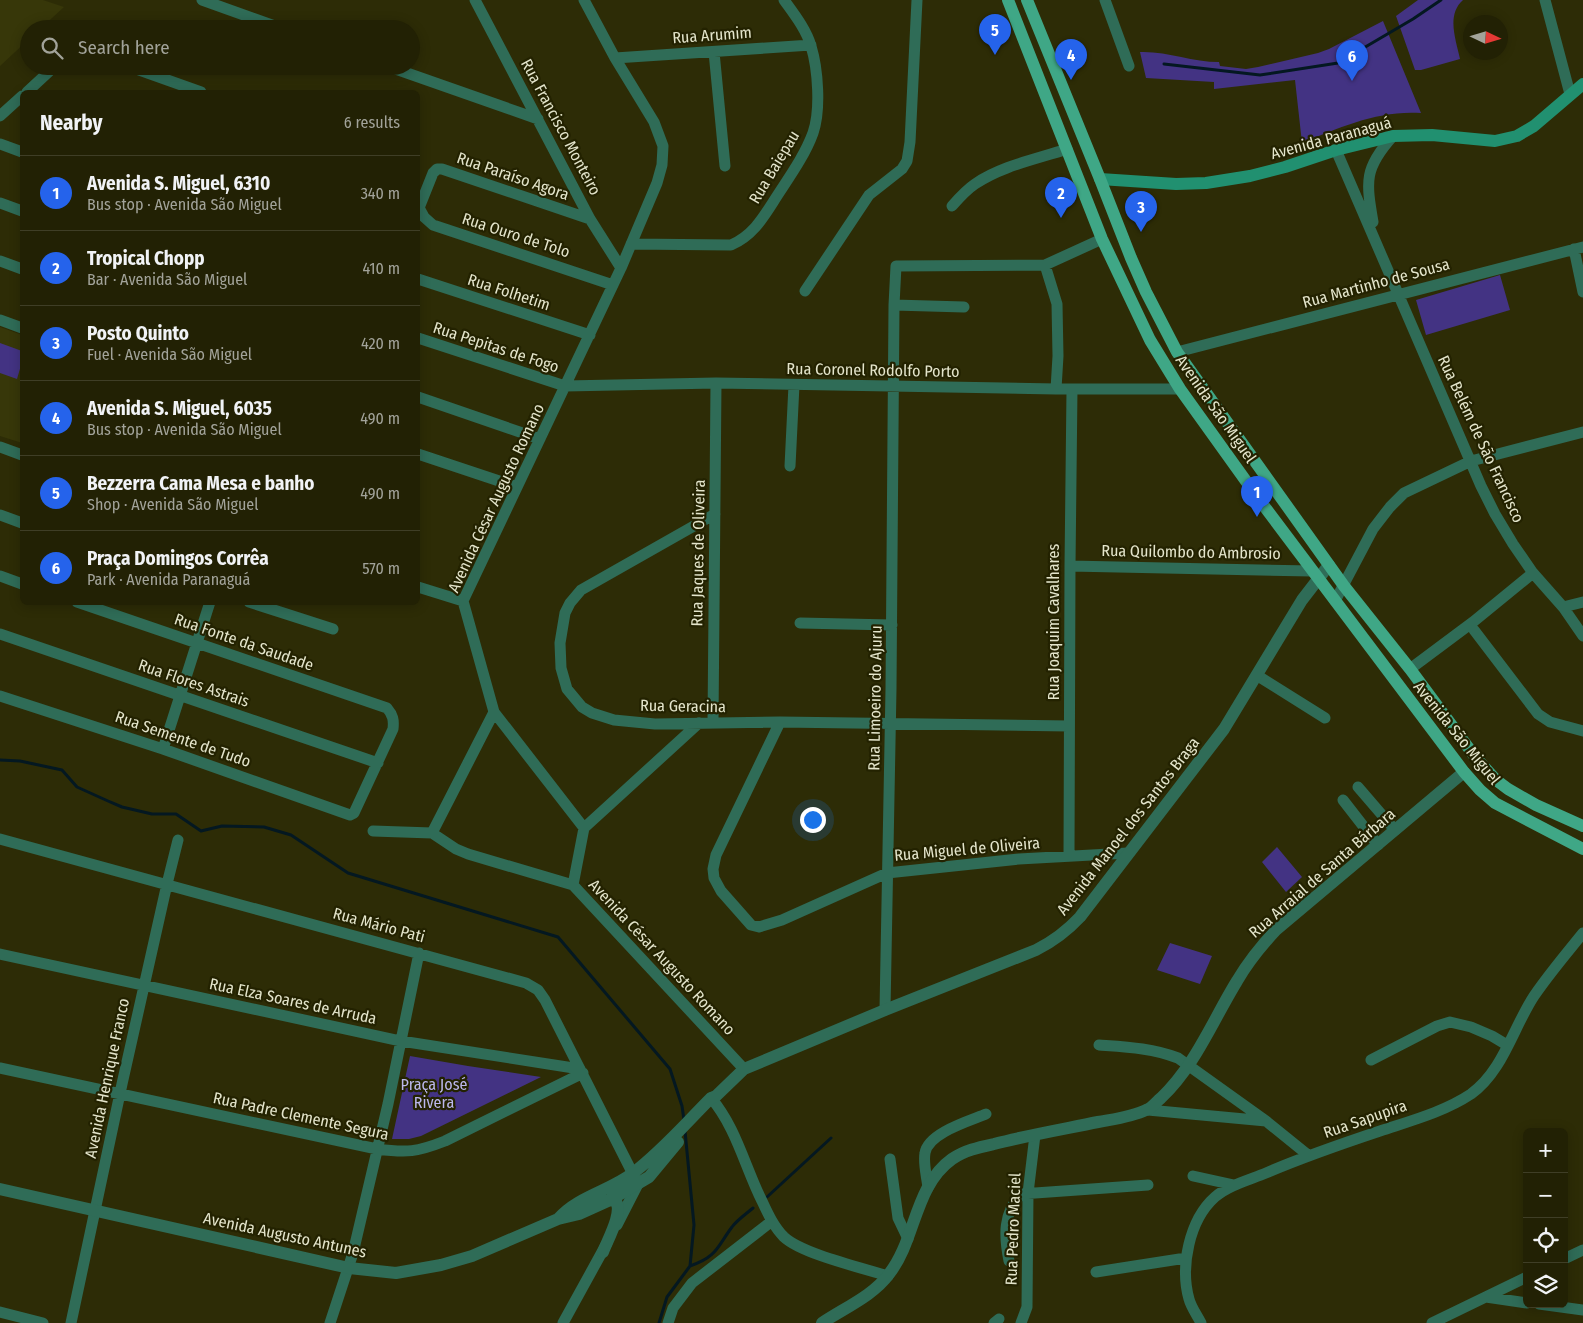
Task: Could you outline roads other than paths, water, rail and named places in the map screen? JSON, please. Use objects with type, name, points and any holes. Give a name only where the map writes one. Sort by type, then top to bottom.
[{"type":"main road","name":"Avenida São Miguel","points":[[1008,0],[1102,239],[1150,340],[1180,388],[1335,602],[1464,772],[1495,803],[1583,849]]},
{"type":"main road","name":"Avenida São Miguel","points":[[1027,0],[1131,258],[1177,352],[1344,586],[1410,669],[1476,758],[1496,780],[1536,805],[1582,822]]},
{"type":"main road","name":"Avenida Paranaguá","points":[[1100,180],[1176,184],[1206,183],[1256,174],[1336,150],[1392,136],[1432,135],[1495,140],[1517,136],[1534,126],[1583,84]]},
{"type":"main road","points":[[1069,155],[1090,177],[1100,180]]},
{"type":"street","points":[[202,0],[258,20]]},
{"type":"street","name":"Rua Francisco Monteiro","points":[[475,0],[590,219],[621,268]]},
{"type":"street","name":"Avenida César Augusto Romano","points":[[584,0],[615,58],[654,122],[664,146],[662,165],[658,183],[621,268],[463,601],[494,712],[584,828],[573,885],[744,1069]]},
{"type":"street","name":"Rua Baiepau","points":[[631,244],[731,245],[744,239],[752,230],[790,175],[806,149],[814,131],[817,88],[811,45],[784,0]]},
{"type":"street","points":[[805,291],[869,195],[902,169],[907,161],[910,142],[917,0]]},
{"type":"street","points":[[1105,0],[1130,66]]},
{"type":"street","points":[[1545,0],[1570,94]]},
{"type":"street","name":"Rua Arumim","points":[[615,58],[811,45]]},
{"type":"street","points":[[714,52],[725,166]]},
{"type":"street","points":[[29,90],[45,75]]},
{"type":"street","points":[[153,75],[195,90]]},
{"type":"street","points":[[413,75],[538,118]]},
{"type":"street","points":[[0,116],[20,98]]},
{"type":"street","name":"Rua Belém de São Francisco","points":[[1376,241],[1368,195],[1368,181],[1370,169],[1392,136]]},
{"type":"street","points":[[0,144],[20,151]]},
{"type":"street","name":"Rua Belém de São Francisco","points":[[1336,150],[1470,461],[1495,514],[1533,573],[1562,607],[1583,636]]},
{"type":"street","points":[[952,206],[975,184],[992,175],[1015,166],[1069,155]]},
{"type":"street","name":"Rua Paraíso Agora","points":[[420,202],[433,173],[442,169],[590,219]]},
{"type":"street","points":[[0,203],[20,210]]},
{"type":"street","name":"Rua Ouro de Tolo","points":[[420,210],[424,217],[433,225],[613,285]]},
{"type":"street","points":[[1056,389],[1058,356],[1057,304],[1045,264],[1102,239]]},
{"type":"street","points":[[1578,248],[1583,292]]},
{"type":"street","name":"Rua Martinho de Sousa","points":[[1177,352],[1578,248]]},
{"type":"street","points":[[0,261],[20,268]]},
{"type":"street","name":"Rua Limoeiro do Ajuru","points":[[885,1010],[891,724],[894,305],[896,266],[1045,264]]},
{"type":"street","name":"Rua Folhetim","points":[[420,280],[590,335]]},
{"type":"street","points":[[894,305],[964,307]]},
{"type":"street","points":[[0,320],[20,327]]},
{"type":"street","name":"Rua Pepitas de Fogo","points":[[420,339],[565,386]]},
{"type":"street","name":"Rua Coronel Rodolfo Porto","points":[[565,386],[716,383],[1056,389],[1180,388]]},
{"type":"street","name":"Rua Jaques de Oliveira","points":[[713,723],[716,383]]},
{"type":"street","points":[[790,466],[794,384]]},
{"type":"street","name":"Rua Joaquim Cavalhares","points":[[1069,856],[1072,389]]},
{"type":"street","points":[[420,398],[540,439]]},
{"type":"street","points":[[1335,602],[1373,529],[1404,493],[1470,461],[1583,432]]},
{"type":"street","points":[[0,447],[20,454]]},
{"type":"street","points":[[420,455],[517,487]]},
{"type":"street","name":"Rua Geracina","points":[[715,514],[581,590],[570,603],[565,614],[560,643],[561,668],[567,689],[582,707],[592,713],[614,720],[655,724],[780,722],[1069,726]]},
{"type":"street","points":[[0,515],[20,522]]},
{"type":"street","name":"Avenida Manoel dos Santos Braga","points":[[713,1098],[744,1069],[1055,941],[1080,917],[1224,729],[1258,676],[1316,575],[1329,565]]},
{"type":"street","name":"Rua Quilombo do Ambrosio","points":[[1070,566],[1316,575]]},
{"type":"street","points":[[1410,669],[1473,622],[1533,573]]},
{"type":"street","points":[[0,576],[20,583]]},
{"type":"street","points":[[420,588],[463,601]]},
{"type":"street","points":[[1562,607],[1583,602]]},
{"type":"street","name":"Rua Fonte da Saudade","points":[[85,605],[387,708],[392,713],[393,729],[378,763]]},
{"type":"street","points":[[163,749],[209,605]]},
{"type":"street","points":[[258,605],[333,629]]},
{"type":"street","points":[[800,623],[892,625]]},
{"type":"street","points":[[1474,630],[1538,714],[1550,722],[1583,731]]},
{"type":"street","name":"Rua Flores Astrais","points":[[0,634],[378,763]]},
{"type":"street","points":[[1258,676],[1325,718]]},
{"type":"street","name":"Rua Semente de Tudo","points":[[0,696],[163,749],[350,815],[354,814],[378,763]]},
{"type":"street","points":[[432,833],[494,712]]},
{"type":"street","name":"Rua Miguel de Oliveira","points":[[780,722],[716,855],[713,869],[714,878],[721,891],[751,925],[759,927],[782,920],[888,872],[1069,856],[1128,853]]},
{"type":"street","points":[[584,828],[699,723]]},
{"type":"street","name":"Rua Arraial de Santa Bárbara","points":[[822,1323],[856,1301],[888,1276],[897,1264],[908,1240],[928,1188],[938,1173],[951,1160],[967,1151],[1015,1138],[1129,1116],[1148,1110],[1170,1089],[1189,1065],[1237,980],[1258,948],[1276,930],[1464,772]]},
{"type":"street","points":[[1358,787],[1395,830]]},
{"type":"street","points":[[1343,800],[1378,845]]},
{"type":"street","points":[[373,831],[432,833],[468,854],[573,885]]},
{"type":"street","name":"Rua Mário Pati","points":[[0,839],[526,983],[538,990],[545,1000],[635,1179]]},
{"type":"street","name":"Avenida Henrique Franco","points":[[71,1323],[144,985],[178,840]]},
{"type":"street","name":"Rua Sapupira","points":[[1201,1323],[1189,1299],[1186,1258],[1189,1242],[1204,1208],[1216,1196],[1234,1185],[1308,1155],[1441,1110],[1471,1093],[1489,1078],[1534,996],[1583,933]]},
{"type":"street","points":[[330,1323],[349,1268],[401,1041],[419,953]]},
{"type":"street","name":"Rua Elza Soares de Arruda","points":[[0,954],[401,1041],[582,1071]]},
{"type":"street","points":[[1371,1060],[1437,1026],[1450,1022],[1471,1027],[1507,1045]]},
{"type":"street","points":[[1100,1045],[1142,1048],[1163,1052],[1189,1065],[1266,1121],[1308,1155]]},
{"type":"street","name":"Rua Padre Clemente Segura","points":[[0,1068],[377,1149],[401,1152],[423,1150],[445,1141],[582,1071]]},
{"type":"street","points":[[713,1098],[730,1126],[750,1176],[772,1221],[785,1237],[814,1252],[888,1276]]},
{"type":"street","name":"Avenida Augusto Antunes","points":[[558,1219],[576,1204],[607,1189],[649,1176],[672,1143],[713,1098]]},
{"type":"street","points":[[1148,1110],[1266,1121]]},
{"type":"street","points":[[928,1188],[925,1158],[929,1143],[937,1136],[986,1114]]},
{"type":"street","name":"Rua Pedro Maciel","points":[[1021,1323],[1027,1307],[1028,1193],[1034,1135]]},
{"type":"street","points":[[890,1159],[898,1218],[908,1240]]},
{"type":"street","points":[[1193,1176],[1234,1185]]},
{"type":"street","points":[[563,1323],[603,1252],[635,1179]]},
{"type":"street","name":"Avenida Augusto Antunes","points":[[0,1189],[349,1268],[396,1272],[441,1265],[472,1256],[558,1219],[579,1214],[610,1200],[635,1179]]},
{"type":"street","points":[[1009,1261],[1006,1242],[1007,1218],[1012,1204],[1021,1194],[1148,1185]]},
{"type":"street","points":[[603,1252],[618,1214],[618,1204],[616,1201],[610,1200]]},
{"type":"street","points":[[668,1323],[673,1308],[692,1283],[772,1221]]},
{"type":"street","points":[[1568,1257],[1583,1250]]},
{"type":"street","points":[[1096,1272],[1186,1258]]},
{"type":"street","points":[[1432,1323],[1523,1279]]},
{"type":"street","points":[[1486,1297],[1523,1302]]},
{"type":"street","points":[[1568,1308],[1583,1310]]},
{"type":"street","points":[[2,1314],[43,1323]]},
{"type":"waterway","points":[[1164,64],[1260,75],[1338,63],[1413,19],[1441,0]]},
{"type":"waterway","points":[[0,760],[20,761],[62,770],[77,787],[108,801],[122,807],[152,814],[176,814],[201,831],[222,826],[264,827],[291,835],[348,873],[558,937],[670,1069],[682,1106],[684,1120]]},
{"type":"waterway","points":[[659,1323],[667,1297],[690,1266],[694,1225],[685,1131]]},
{"type":"waterway","points":[[767,1197],[831,1138]]},
{"type":"waterway","points":[[690,1266],[706,1259],[716,1251],[734,1224],[753,1208]]},
{"type":"place","name":"Bezzerra Cama Mesa e banho","points":[[995,55]]},
{"type":"place","name":"Avenida S. Miguel, 6035","points":[[1071,80]]},
{"type":"place","name":"Praça Domingos Corrêa","points":[[1352,81]]},
{"type":"place","name":"Tropical Chopp","points":[[1061,218]]},
{"type":"place","name":"Posto Quinto","points":[[1141,232]]},
{"type":"place","name":"Avenida S. Miguel, 6310","points":[[1257,517]]},
{"type":"park label","name":"Praça José Rivera","points":[[434,1093]]}]
